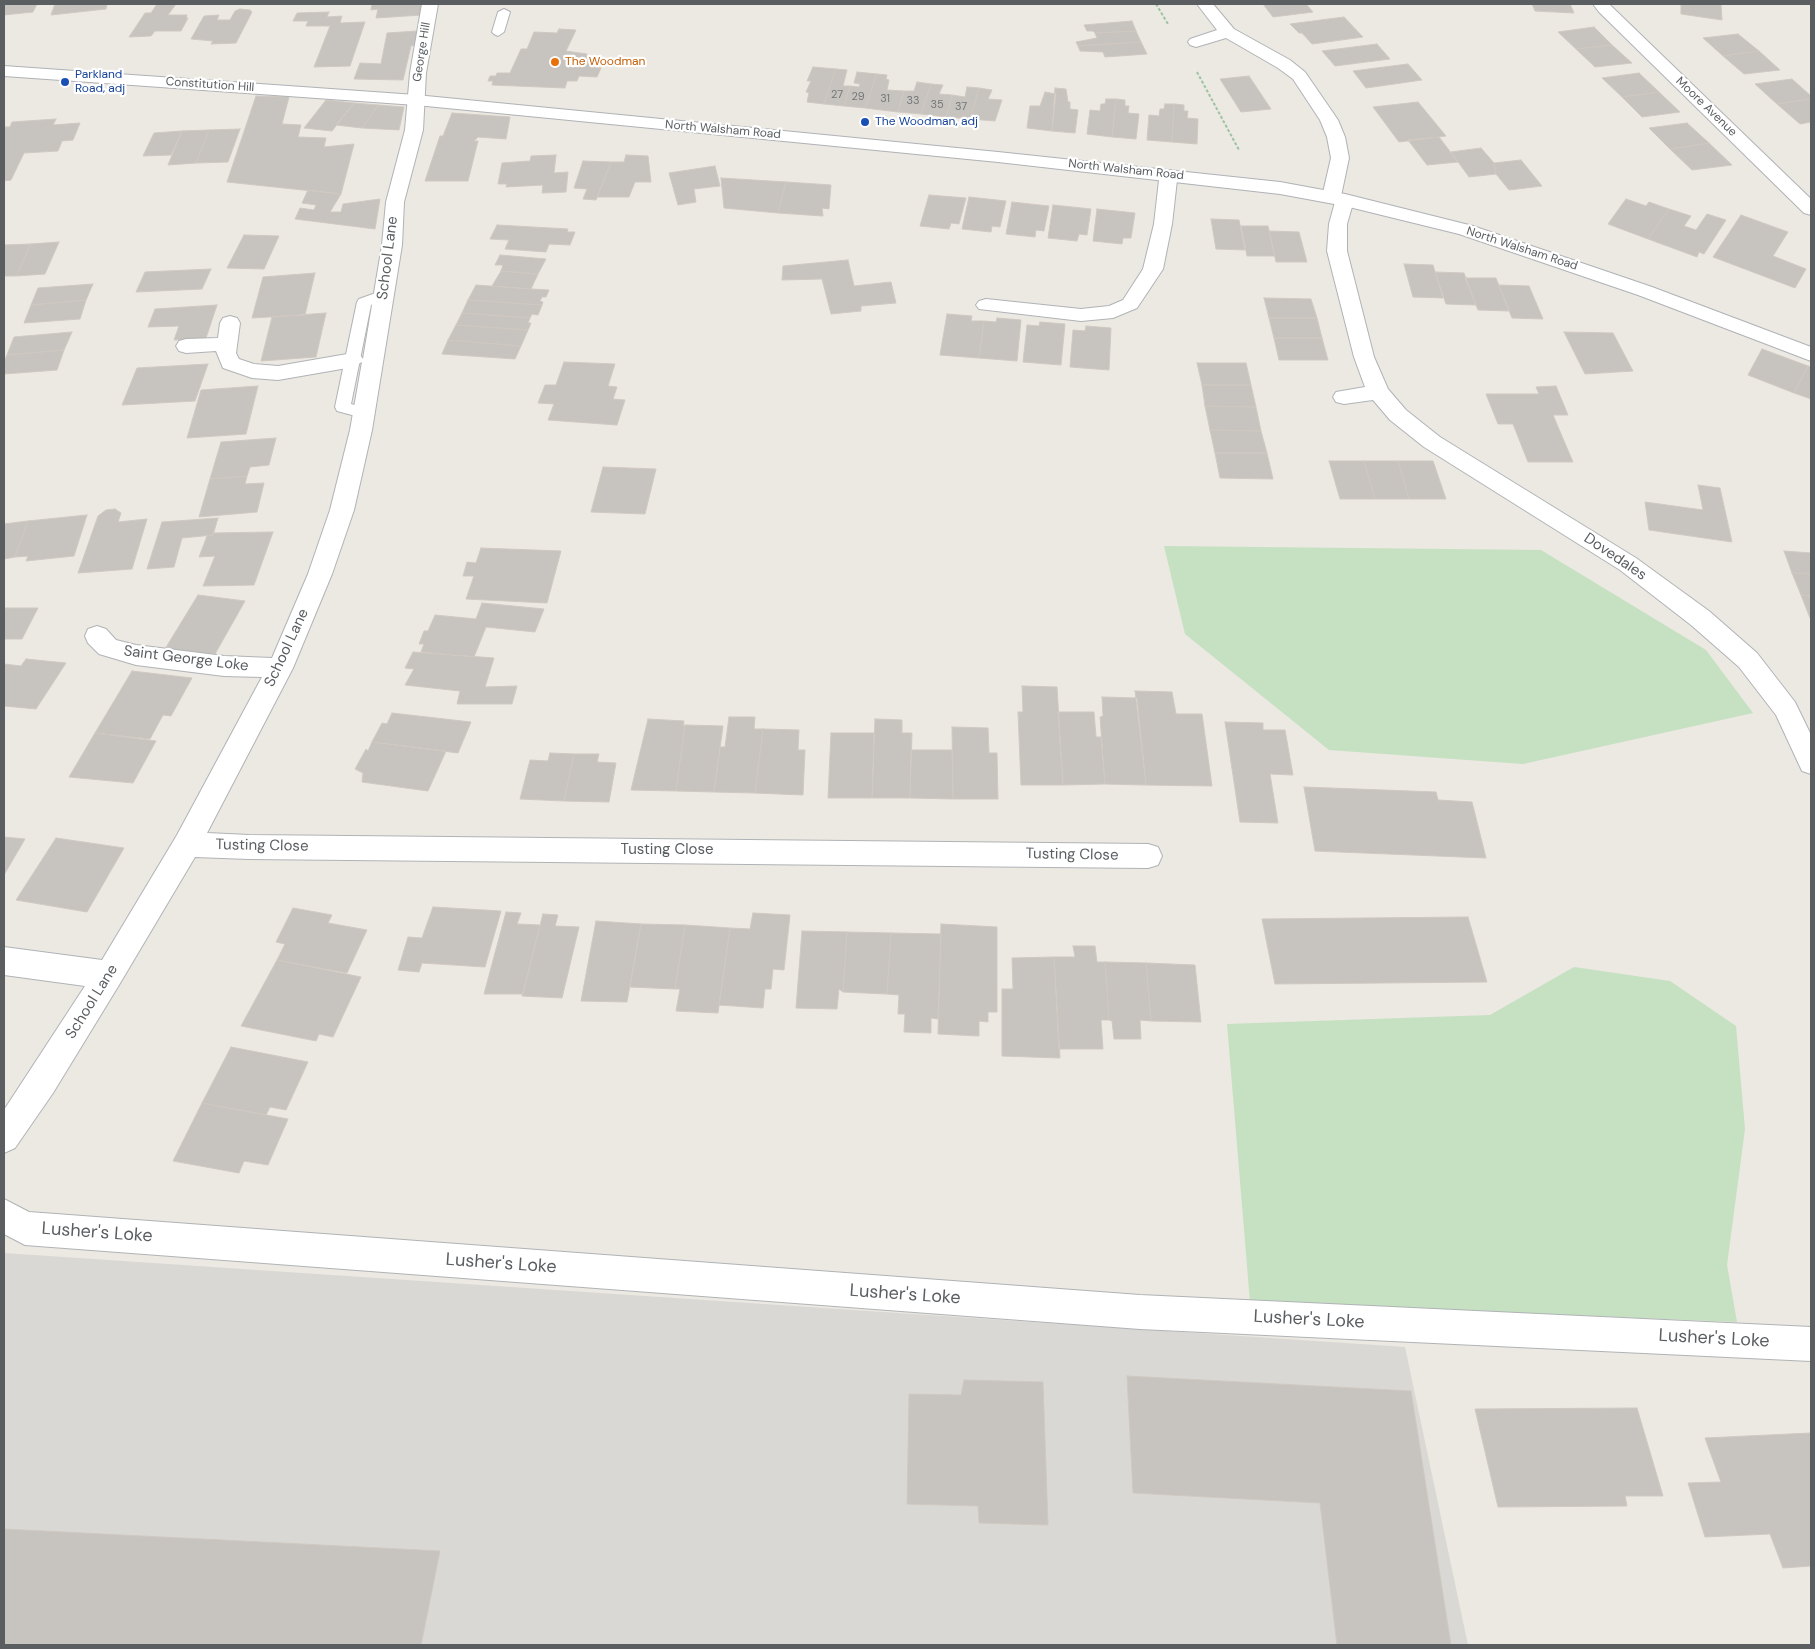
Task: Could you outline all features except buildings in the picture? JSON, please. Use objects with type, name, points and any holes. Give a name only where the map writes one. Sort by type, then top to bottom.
[{"type":"street","name":"George Hill","points":[[416,100],[418,73],[430,4]]},
{"type":"street","name":"Dovedales","points":[[1206,4],[1214,17],[1228,32],[1284,64],[1299,76],[1329,120],[1336,137],[1340,158],[1337,251],[1364,357],[1378,392],[1398,415],[1432,442],[1628,564],[1700,618],[1748,660],[1786,709],[1811,763]]},
{"type":"street","name":"Moore Avenue","points":[[1601,4],[1811,209]]},
{"type":"street","points":[[1196,42],[1228,32]]},
{"type":"street","name":"Constitution Hill","points":[[4,71],[416,100]]},
{"type":"street","name":"North Walsham Road","points":[[416,100],[1236,182],[1338,199],[1466,230],[1654,295],[1811,354]]},
{"type":"street","name":"School Lane","points":[[4,1137],[42,1082],[109,975],[187,844],[280,668],[320,574],[342,510],[364,413],[392,245],[395,202],[414,130],[416,100]]},
{"type":"street","points":[[986,306],[1081,315],[1113,312],[1130,304],[1153,269],[1163,224],[1168,180],[1166,175]]},
{"type":"street","points":[[230,323],[226,353],[230,363],[252,371],[278,373],[353,360]]},
{"type":"street","points":[[186,346],[226,344]]},
{"type":"street","points":[[1344,397],[1378,392]]},
{"type":"street","name":"Saint George Loke","points":[[97,636],[108,648],[136,656],[224,666],[280,668]]},
{"type":"street","name":"Tusting Close","points":[[187,844],[259,847],[1148,856]]},
{"type":"street","points":[[4,960],[109,975]]},
{"type":"street","name":"Lusher's Loke","points":[[4,1215],[25,1228],[1140,1312],[1811,1344]]},
{"type":"lane","points":[[498,32],[504,12]]},
{"type":"lane","points":[[364,413],[343,407],[364,302],[384,295]]},
{"type":"path","points":[[1156,4],[1171,28]]},
{"type":"path","points":[[1194,68],[1227,124],[1241,154],[1236,182]]},
{"type":"shaded area","points":[[4,1253],[1405,1347],[1468,1645],[4,1645]]},
{"type":"green space","points":[[1164,546],[1541,550],[1706,650],[1753,713],[1523,764],[1329,750],[1185,634]]},
{"type":"green space","points":[[1574,967],[1670,981],[1736,1026],[1745,1129],[1727,1265],[1737,1322],[1250,1302],[1227,1024],[1490,1015]]},
{"type":"place","name":"The Woodman","points":[[555,62]]},
{"type":"place","name":"Parkland Road, adj","points":[[65,82]]},
{"type":"place","name":"The Woodman, adj","points":[[865,122]]}]
